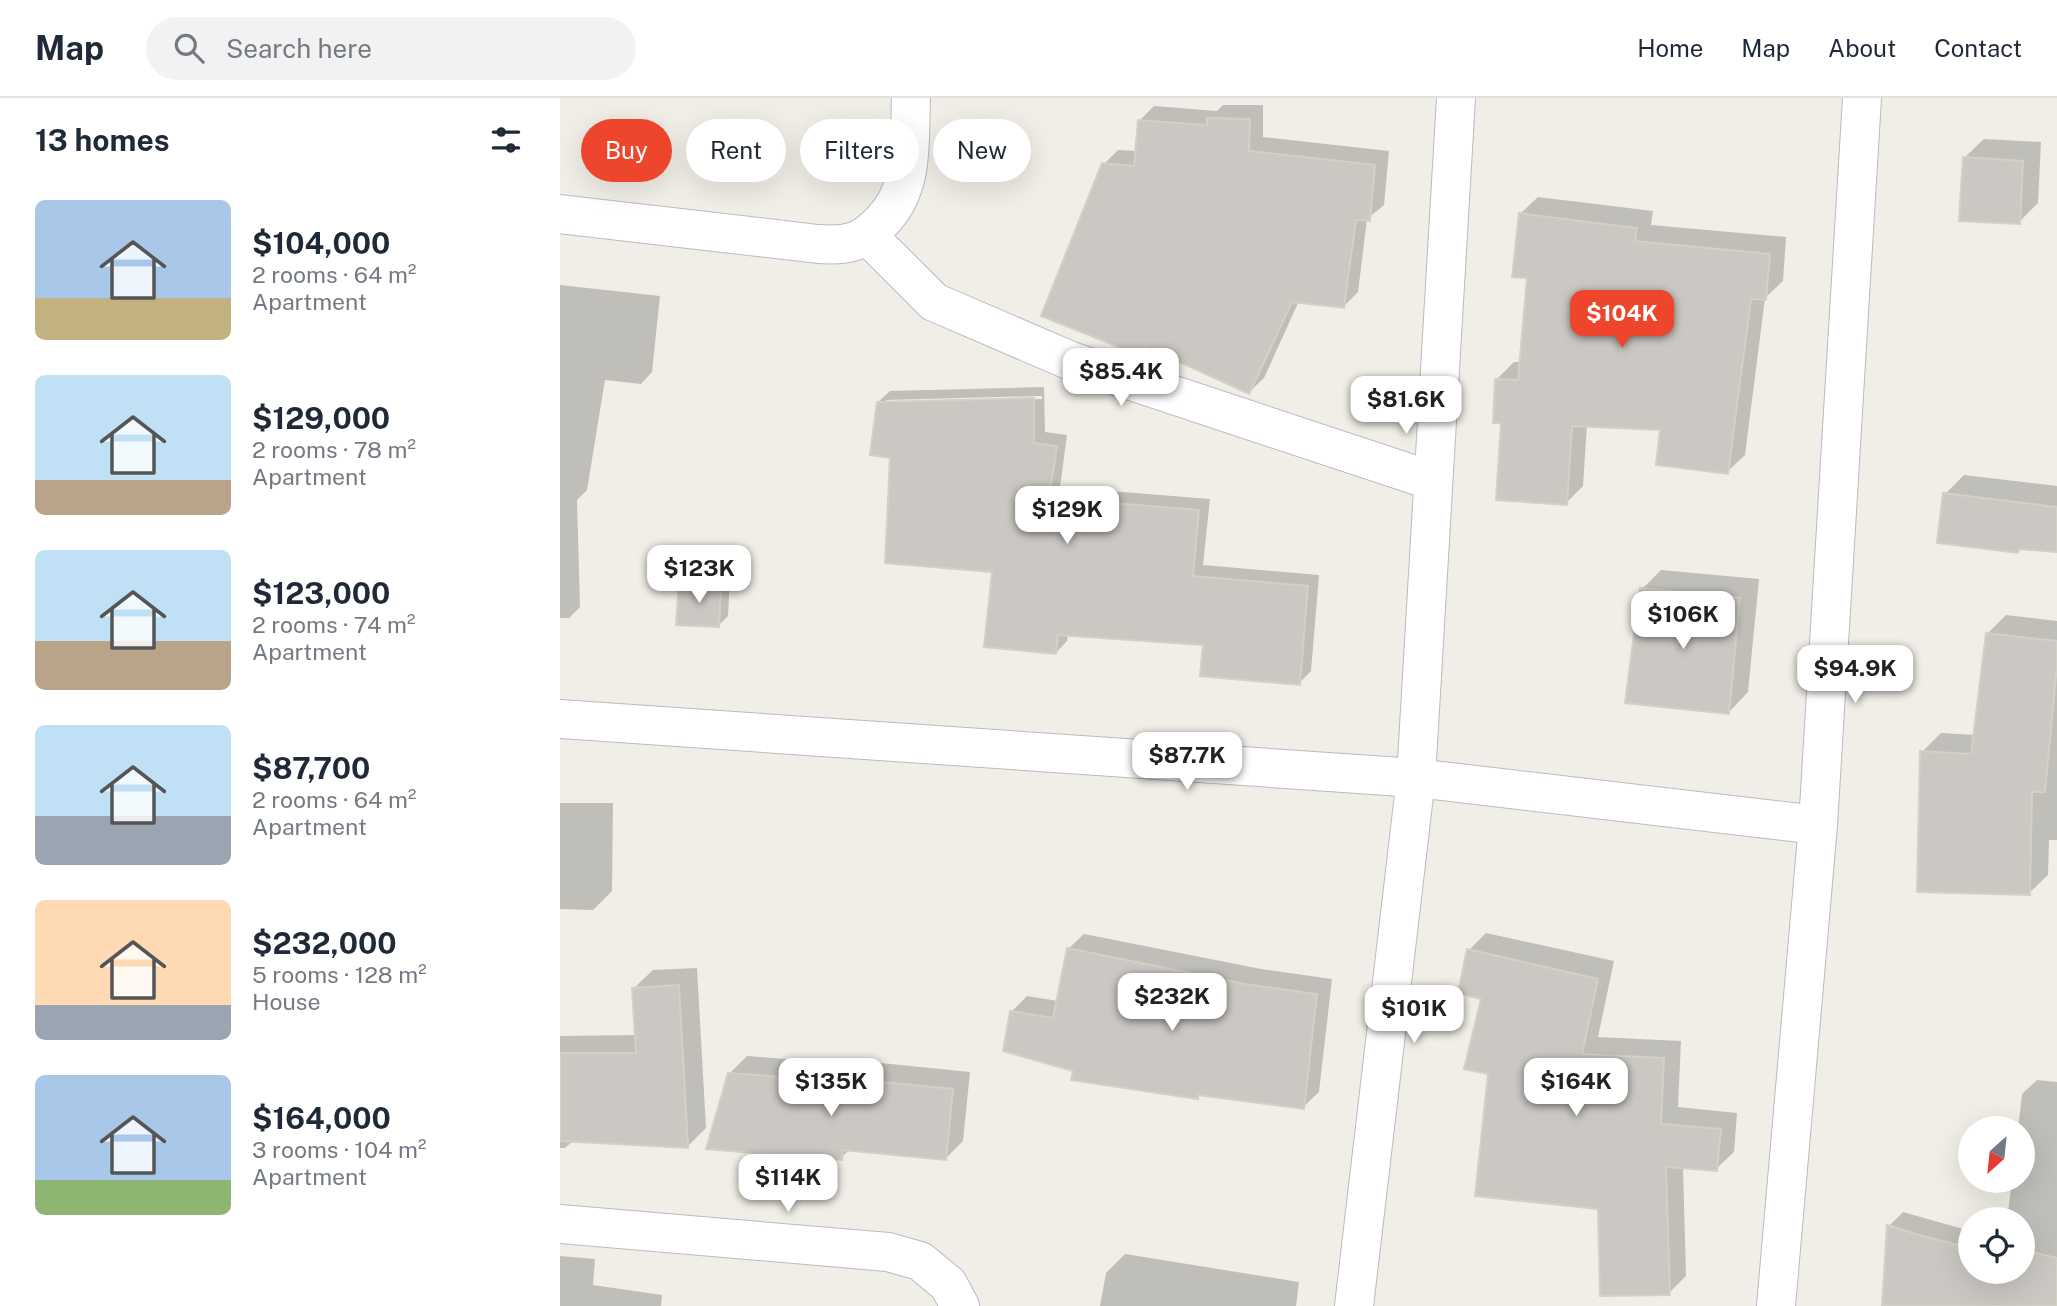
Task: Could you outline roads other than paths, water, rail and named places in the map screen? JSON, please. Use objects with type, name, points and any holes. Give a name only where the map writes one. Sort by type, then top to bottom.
[{"type":"street","points":[[560,214],[837,246],[867,236],[892,210],[902,193],[907,176],[911,98]]},
{"type":"street","points":[[1354,1306],[1416,778],[1456,98]]},
{"type":"street","points":[[1776,1306],[1818,825],[1862,98]]},
{"type":"street","points":[[867,236],[934,302],[947,308],[1071,361],[1433,481]]},
{"type":"street","points":[[560,719],[1416,778],[1818,825]]},
{"type":"street","points":[[560,1224],[888,1252],[920,1261],[948,1284],[960,1306]]}]
